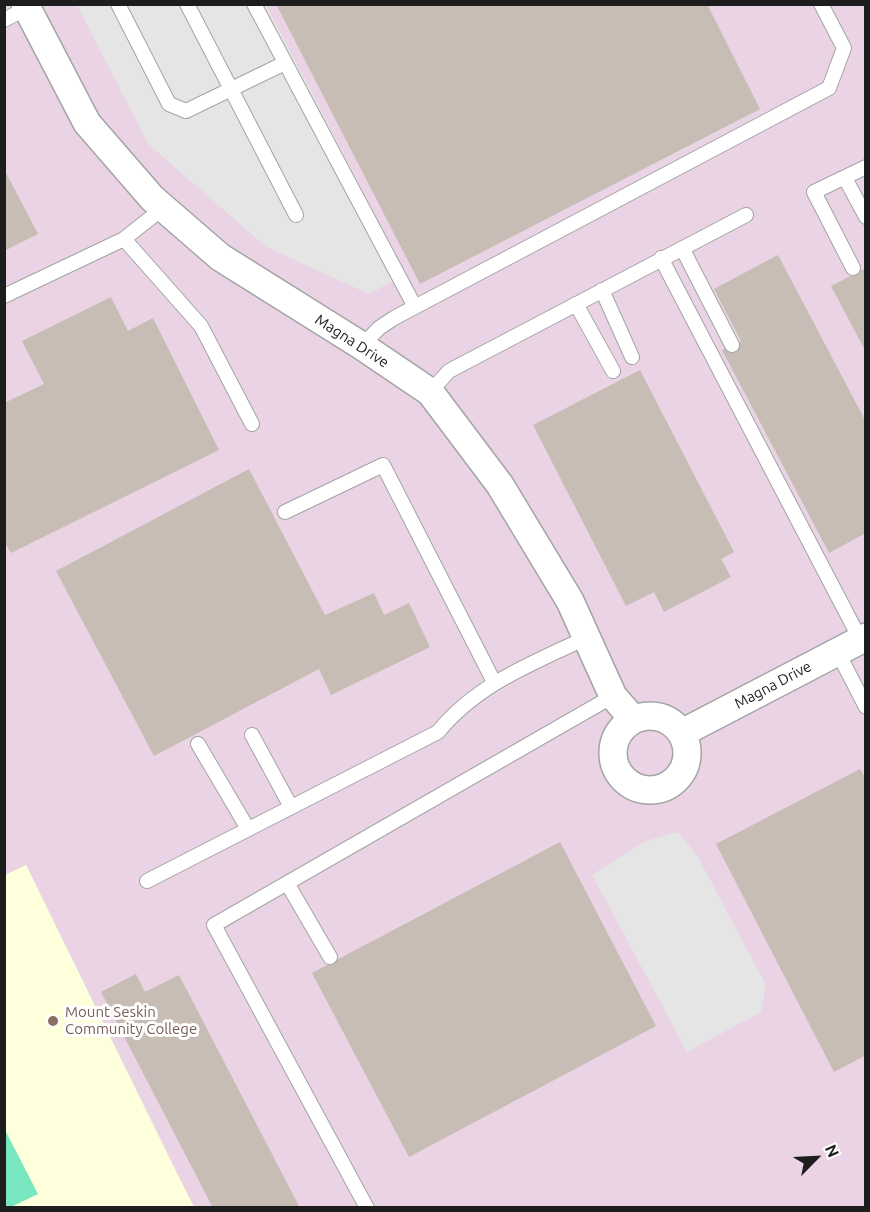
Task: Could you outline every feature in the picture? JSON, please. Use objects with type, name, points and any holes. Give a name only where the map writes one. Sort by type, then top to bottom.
[{"type":"street","name":"Magna Drive","points":[[19,11],[87,123],[163,208],[220,257],[362,346],[430,392],[500,484],[570,602],[614,696],[633,719]]},
{"type":"street","name":"Magna Drive","points":[[682,733],[854,642]]},
{"type":"street","points":[[643,716],[665,718],[682,733],[687,745],[687,758],[675,781],[652,790],[639,789],[628,784],[619,774],[613,756],[615,737],[622,727],[633,719],[643,716]]},
{"type":"lane","points":[[118,4],[170,104],[186,111],[285,63]]},
{"type":"lane","points":[[187,4],[296,215]]},
{"type":"lane","points":[[254,4],[415,307]]},
{"type":"lane","points":[[362,346],[378,327],[829,88],[844,48],[821,4]]},
{"type":"lane","points":[[853,268],[814,192],[866,167]]},
{"type":"lane","points":[[844,177],[866,217]]},
{"type":"lane","points":[[4,296],[124,239],[163,208]]},
{"type":"lane","points":[[430,392],[449,371],[746,215]]},
{"type":"lane","points":[[124,239],[201,326],[252,424]]},
{"type":"lane","points":[[682,248],[732,345]]},
{"type":"lane","points":[[661,258],[854,642],[866,707]]},
{"type":"lane","points":[[602,290],[632,357]]},
{"type":"lane","points":[[576,304],[613,371]]},
{"type":"lane","points":[[285,512],[383,465],[494,682]]},
{"type":"lane","points":[[147,881],[438,732],[451,716],[494,682],[588,637]]},
{"type":"lane","points":[[366,1208],[214,925],[614,696]]},
{"type":"lane","points":[[252,735],[291,807]]},
{"type":"lane","points":[[198,744],[248,829]]},
{"type":"lane","points":[[287,883],[330,957]]},
{"type":"shaded area","points":[[5,5],[865,5],[865,1207],[194,1207],[26,865],[5,875]]},
{"type":"shaded area","points":[[77,5],[266,5],[406,274],[369,294],[266,247],[148,144]]},
{"type":"shaded area","points":[[678,832],[697,855],[766,985],[761,1012],[687,1052],[592,875],[645,841]]},
{"type":"shaded area","name":"Mount Seskin Community College","points":[[26,865],[194,1207],[5,1208],[5,875]]},
{"type":"green space","points":[[4,1128],[38,1194],[11,1207],[5,1207]]},
{"type":"building","points":[[276,4],[707,4],[760,109],[420,284]]},
{"type":"building","points":[[4,169],[38,234],[4,251]]},
{"type":"building","points":[[778,255],[866,422],[866,533],[829,553],[722,350],[741,341],[714,289]]},
{"type":"building","points":[[866,268],[866,352],[831,286]]},
{"type":"building","points":[[111,297],[128,331],[153,318],[219,450],[11,553],[4,541],[4,403],[44,384],[22,341]]},
{"type":"building","points":[[640,370],[734,552],[721,559],[731,577],[664,612],[654,592],[626,606],[533,425]]},
{"type":"building","points":[[249,469],[325,615],[374,593],[384,615],[409,603],[430,647],[331,695],[319,669],[154,756],[56,571]]},
{"type":"building","points":[[860,769],[866,779],[866,1055],[834,1072],[716,844]]},
{"type":"building","points":[[560,842],[656,1026],[409,1157],[312,973]]},
{"type":"building","points":[[136,974],[145,992],[179,975],[300,1208],[213,1208],[101,992]]},
{"type":"place","name":"Mount Seskin Community College","points":[[53,1021]]}]
